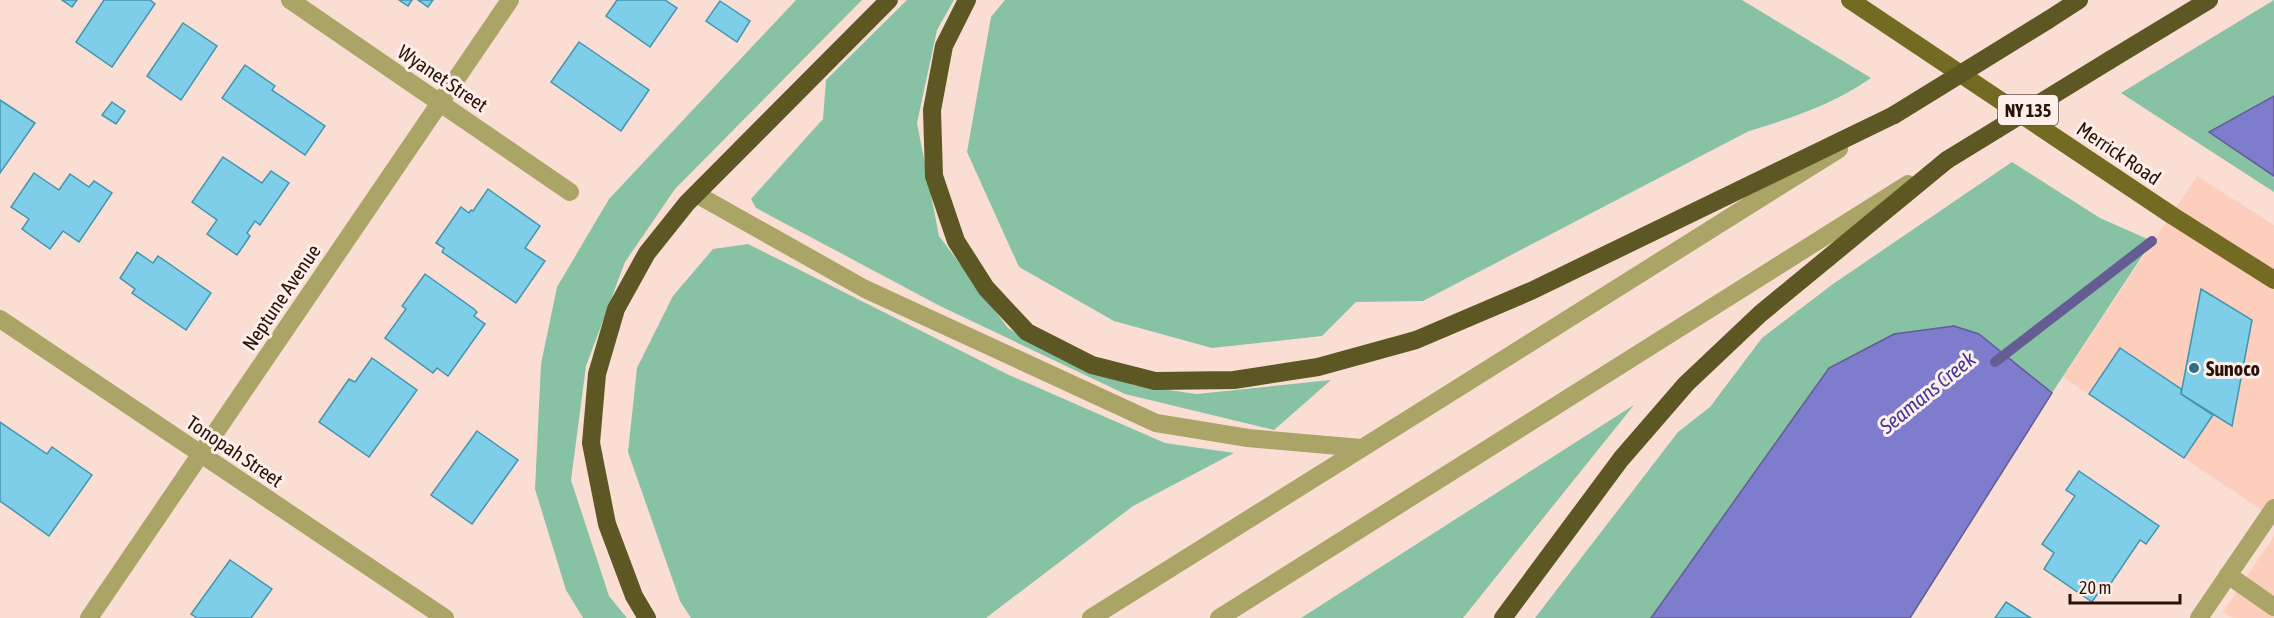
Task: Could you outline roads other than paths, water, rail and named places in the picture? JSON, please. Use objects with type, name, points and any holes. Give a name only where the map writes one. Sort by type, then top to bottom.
[{"type":"highway","points":[[647,618],[634,596],[607,524],[591,443],[597,374],[616,309],[646,253],[696,194],[889,0]]},
{"type":"highway","points":[[967,0],[944,46],[932,110],[934,176],[956,241],[986,288],[1027,332],[1092,365],[1155,381],[1245,378],[1318,367],[1416,340],[1531,291],[1893,115],[2079,0]]},
{"type":"highway","name":"NY 135","points":[[1947,160],[2209,0]]},
{"type":"highway","points":[[1503,618],[1621,459],[1686,384],[1760,315],[1947,160]]},
{"type":"main road","name":"Merrick Road","points":[[1850,0],[2163,210],[2274,280]]},
{"type":"street","name":"Wyanet Street","points":[[290,0],[570,192]]},
{"type":"street","name":"Neptune Avenue","points":[[89,618],[510,0]]},
{"type":"street","points":[[1090,618],[1893,115]]},
{"type":"street","points":[[1219,618],[1947,160]]},
{"type":"street","points":[[696,194],[865,289],[1156,423],[1248,438],[1361,448]]},
{"type":"street","name":"Tonopah Street","points":[[0,319],[201,456],[446,618]]},
{"type":"street","points":[[2199,618],[2274,508]]},
{"type":"street","points":[[2228,575],[2274,607]]},
{"type":"water","points":[[2274,96],[2274,176],[2209,132]]},
{"type":"water","points":[[1954,326],[1979,334],[2052,393],[1910,618],[1651,618],[1829,368],[1894,334]]},
{"type":"waterway","name":"Seamans Creek","points":[[1995,362],[2152,241]]},
{"type":"place","name":"Sunoco","points":[[2194,368]]}]
